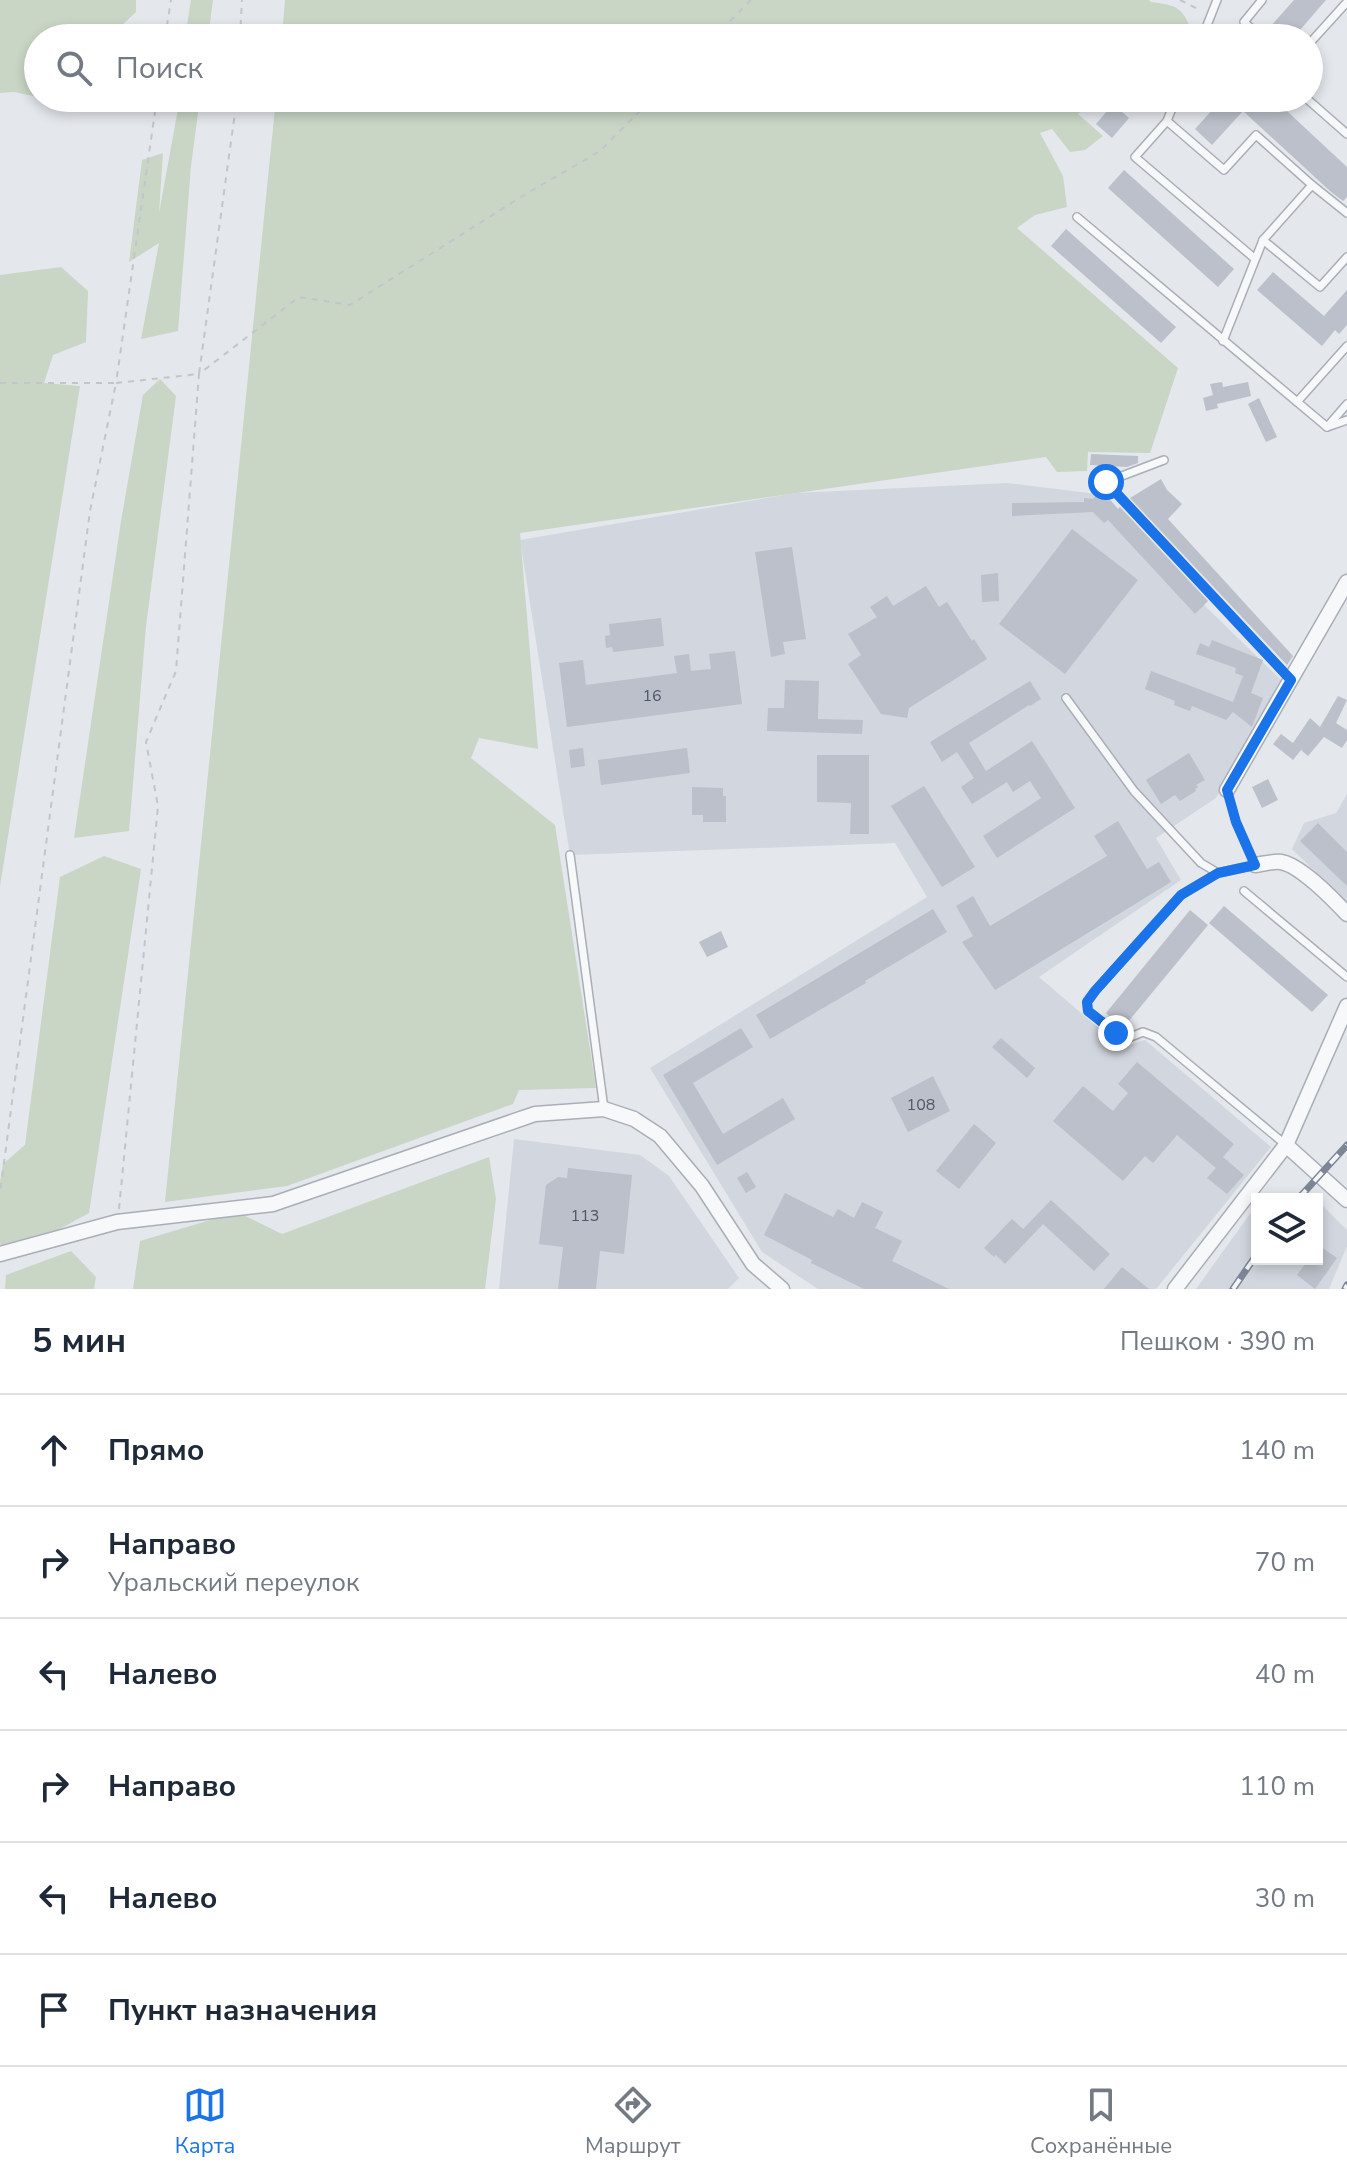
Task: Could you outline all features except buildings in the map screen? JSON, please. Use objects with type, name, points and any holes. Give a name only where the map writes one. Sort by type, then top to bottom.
[{"type":"street","points":[[1227,790],[1347,582]]},
{"type":"street","points":[[1255,865],[1283,862],[1309,878],[1347,914]]},
{"type":"street","points":[[1175,1289],[1286,1145],[1347,1006]]},
{"type":"street","points":[[0,1254],[117,1222],[273,1204],[535,1114],[604,1109],[634,1119],[660,1136],[702,1186],[753,1264],[782,1289]]},
{"type":"street","points":[[1286,1145],[1347,1200]]},
{"type":"lane","points":[[1208,24],[1217,0]]},
{"type":"lane","points":[[1246,24],[1244,22],[1262,0]]},
{"type":"lane","points":[[1323,29],[1347,2]]},
{"type":"lane","points":[[1171,112],[1167,121],[1135,157],[1254,258]]},
{"type":"lane","points":[[1322,112],[1347,134]]},
{"type":"lane","points":[[1167,121],[1224,170],[1256,135],[1347,213]]},
{"type":"lane","points":[[1223,341],[1263,240],[1312,185]]},
{"type":"lane","points":[[1077,217],[1327,427]]},
{"type":"lane","points":[[1263,240],[1320,287],[1347,257]]},
{"type":"lane","points":[[1297,402],[1347,346]]},
{"type":"lane","points":[[1327,427],[1347,404]]},
{"type":"lane","points":[[1327,427],[1347,420]]},
{"type":"lane","points":[[1164,460],[1106,482],[1291,680]]},
{"type":"lane","points":[[1066,698],[1134,791],[1201,863],[1218,873]]},
{"type":"lane","points":[[570,855],[604,1109]]},
{"type":"lane","points":[[1255,865],[1218,873],[1181,895],[1087,1002],[1088,1011],[1116,1033],[1128,1038],[1143,1032],[1156,1037],[1286,1145]]},
{"type":"lane","points":[[1244,891],[1347,977]]},
{"type":"path","points":[[167,24],[171,0]]},
{"type":"path","points":[[241,24],[242,0]]},
{"type":"path","points":[[727,24],[751,0]]},
{"type":"path","points":[[1180,0],[1212,15]]},
{"type":"path","points":[[0,1193],[90,511],[116,383],[155,112]]},
{"type":"path","points":[[117,1222],[158,806],[146,742],[176,671],[199,374],[235,112]]},
{"type":"path","points":[[0,383],[116,383],[199,374],[299,297],[350,305],[600,151],[639,112]]},
{"type":"path","points":[[1227,790],[1236,822],[1255,865]]},
{"type":"shaded area","points":[[1008,483],[1097,494],[1111,501],[1204,605],[1282,681],[1216,798],[1156,838],[1181,880],[1039,977],[1122,1048],[1145,1040],[1271,1147],[1156,1289],[818,1289],[762,1252],[650,1068],[927,897],[895,843],[570,855],[520,540],[796,493]]},
{"type":"shaded area","points":[[1347,794],[1347,903],[1292,849],[1304,823],[1336,813]]},
{"type":"shaded area","points":[[514,1139],[640,1155],[669,1176],[739,1278],[728,1289],[499,1289]]},
{"type":"shaded area","points":[[1323,1206],[1347,1230],[1347,1246],[1329,1289],[1196,1289],[1251,1212],[1251,1265],[1323,1265]]},
{"type":"green space","points":[[0,0],[136,0],[136,12],[123,24],[24,24],[24,94],[0,93]]},
{"type":"green space","points":[[191,0],[213,0],[210,24],[187,24]]},
{"type":"green space","points":[[285,0],[1149,0],[1176,8],[1188,24],[283,24]]},
{"type":"green space","points":[[177,112],[198,112],[178,331],[141,339],[159,243],[129,262],[142,160],[163,153],[159,213]]},
{"type":"green space","points":[[275,112],[1080,112],[1078,114],[1103,136],[1085,150],[1070,152],[1052,129],[1040,133],[1063,176],[1067,207],[1035,215],[1017,228],[1178,368],[1150,453],[1088,452],[1087,471],[1057,472],[1046,457],[520,533],[538,749],[479,738],[471,758],[555,825],[596,1088],[519,1090],[513,1104],[287,1186],[165,1202]]},
{"type":"green space","points":[[61,267],[88,291],[86,342],[53,355],[44,383],[80,386],[0,886],[0,275]]},
{"type":"green space","points":[[160,379],[176,396],[146,626],[129,831],[74,838],[143,395]]},
{"type":"green space","points":[[104,856],[141,869],[89,1213],[14,1254],[0,1244],[0,1182],[3,1164],[25,1145],[60,877]]},
{"type":"green space","points":[[489,1157],[496,1199],[485,1289],[133,1289],[140,1241],[237,1212],[282,1234]]},
{"type":"green space","points":[[71,1251],[96,1277],[94,1289],[5,1289],[6,1275]]},
{"type":"railway","points":[[1303,1193],[1347,1145]]},
{"type":"railway","points":[[1233,1289],[1251,1263]]},
{"type":"railway","points":[[1345,1289],[1347,1285]]},
{"type":"route","points":[[1106,482],[1291,680],[1227,790],[1236,822],[1255,865],[1218,873],[1181,895],[1095,991],[1087,1002],[1088,1011],[1116,1033]]}]
